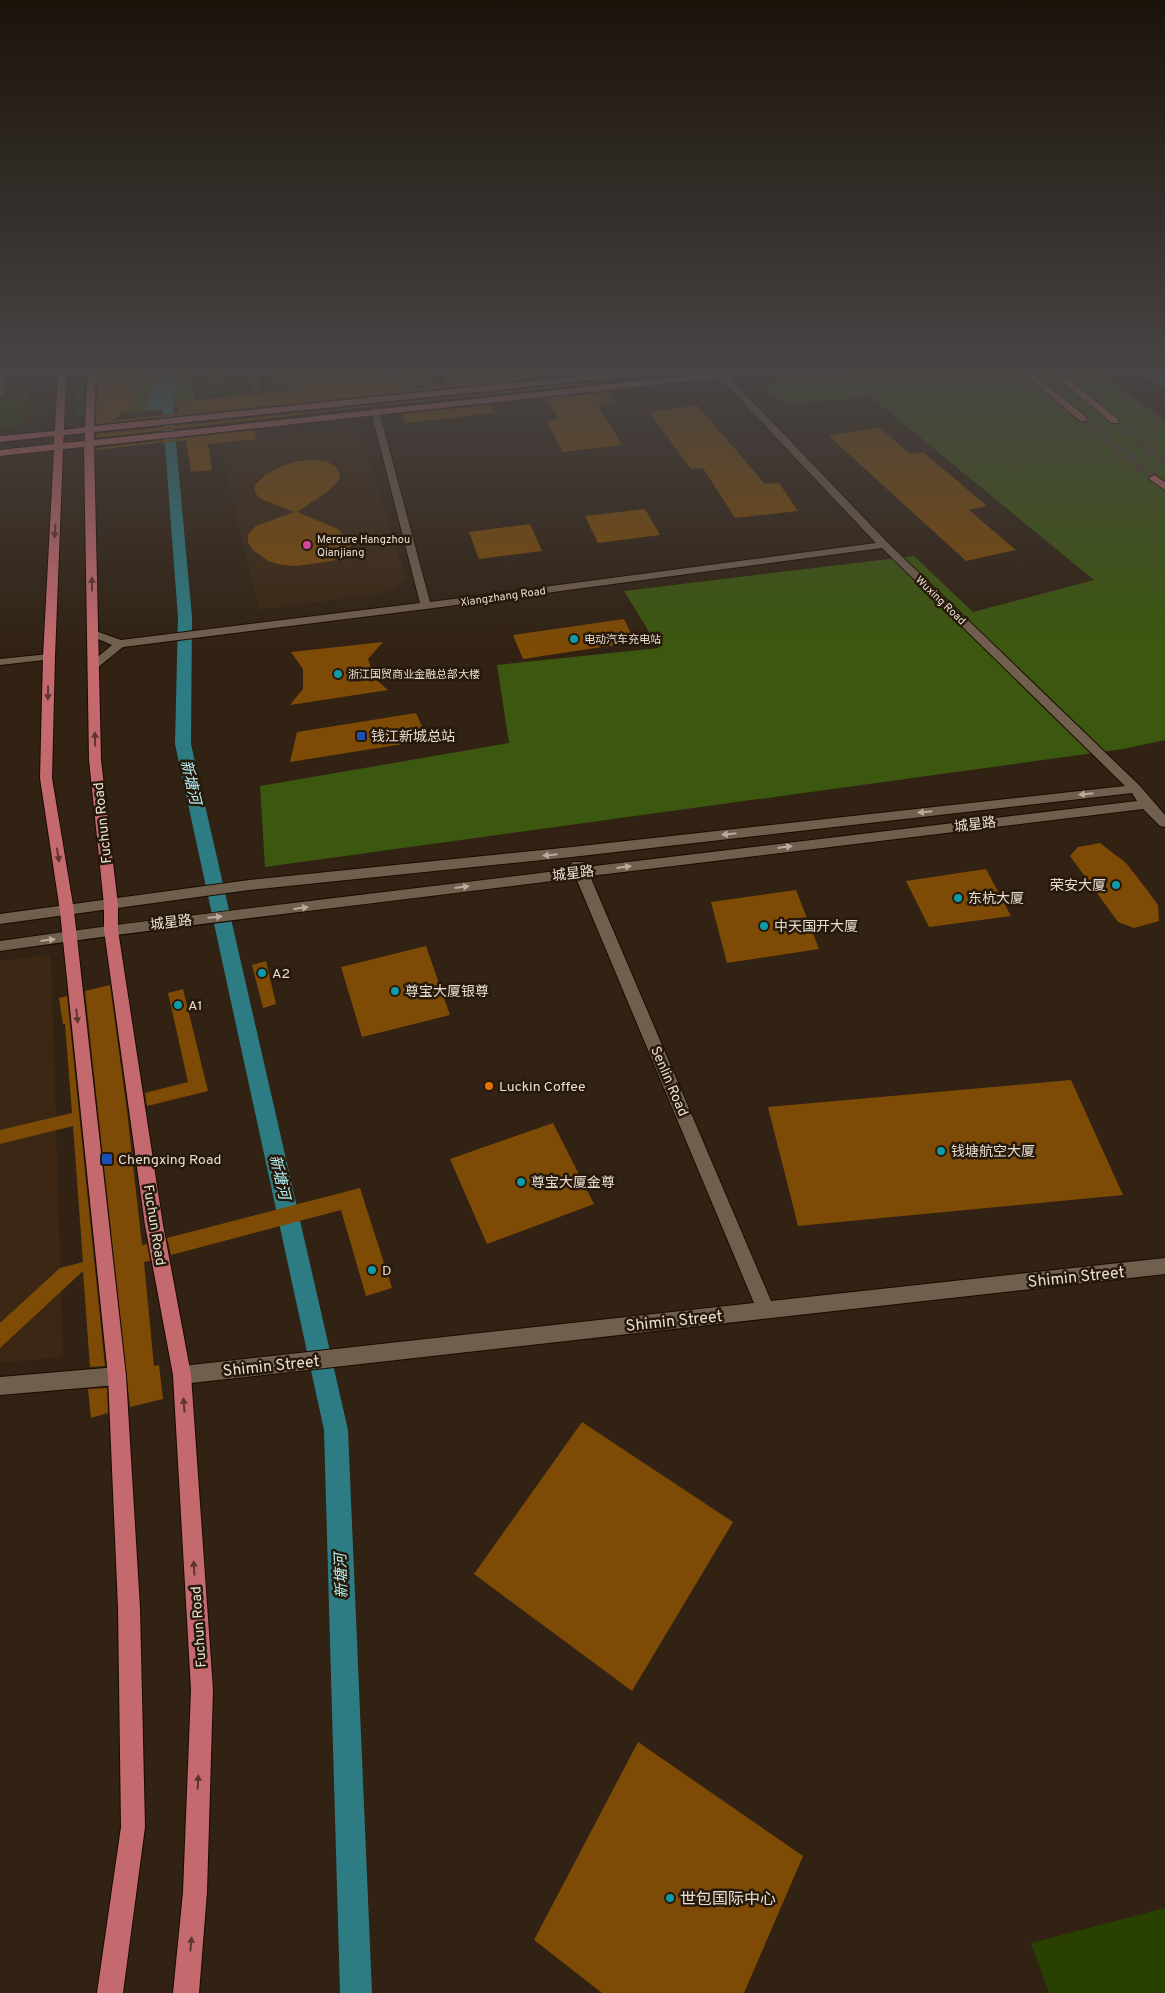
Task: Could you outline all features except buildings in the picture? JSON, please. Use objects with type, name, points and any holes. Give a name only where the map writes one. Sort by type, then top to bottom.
[{"type":"main road","points":[[58,460],[49,656],[46,778],[66,911],[117,1376],[129,1608],[133,1826],[110,1993]]},
{"type":"main road","name":"Fuchun Road","points":[[89,460],[95,760],[111,905],[111,930],[154,1225],[182,1375],[202,1690],[195,1892],[186,1993]]},
{"type":"main road","points":[[1154,478],[1165,487]]},
{"type":"street","points":[[388,460],[426,606]]},
{"type":"street","name":"Wuxing Road","points":[[803,460],[884,544],[1135,789],[1146,804],[1165,823]]},
{"type":"street","name":"Xiangzhang Road","points":[[93,633],[120,644],[171,639],[884,544]]},
{"type":"street","points":[[93,666],[120,644]]},
{"type":"street","points":[[0,662],[49,656]]},
{"type":"street","name":"城星路","points":[[0,920],[175,894],[1135,789]]},
{"type":"street","name":"城星路","points":[[0,946],[177,921],[253,914],[1146,804]]},
{"type":"street","name":"Senlin Road","points":[[572,852],[766,1310]]},
{"type":"street","name":"Shimin Street","points":[[182,1375],[1165,1266]]},
{"type":"street","points":[[0,1386],[117,1376]]},
{"type":"shaded area","points":[[223,460],[369,460],[406,579],[387,592],[259,610]]},
{"type":"shaded area","points":[[51,954],[63,1357],[0,1363],[0,961]]},
{"type":"green space","points":[[948,460],[1165,460],[1165,740],[1123,749],[265,867],[260,786],[509,743],[497,665],[659,648],[624,591],[914,556],[973,612],[1094,580]]},
{"type":"green space","points":[[1165,1908],[1165,1993],[1049,1993],[1031,1943]]},
{"type":"waterway","name":"新塘河","points":[[172,460],[185,617],[183,744],[336,1430],[356,1993]]},
{"type":"tunnel","points":[[1132,460],[1154,478]]},
{"type":"place","name":"Mercure Hangzhou Qianjiang","points":[[307,545]]},
{"type":"place","name":"电动汽车充电站","points":[[574,639]]},
{"type":"place","name":"浙江国贸商业金融总部大楼","points":[[338,674]]},
{"type":"place","name":"钱江新城总站","points":[[361,736]]},
{"type":"place","name":"荣安大厦","points":[[1116,885]]},
{"type":"place","name":"东杭大厦","points":[[958,898]]},
{"type":"place","name":"中天国开大厦","points":[[764,926]]},
{"type":"place","name":"A2","points":[[262,973]]},
{"type":"place","name":"尊宝大厦银尊","points":[[395,991]]},
{"type":"place","name":"A1","points":[[178,1005]]},
{"type":"place","name":"Luckin Coffee","points":[[489,1086]]},
{"type":"place","name":"钱塘航空大厦","points":[[941,1151]]},
{"type":"place","name":"Chengxing Road","points":[[107,1159]]},
{"type":"place","name":"尊宝大厦金尊","points":[[521,1182]]},
{"type":"place","name":"D","points":[[372,1270]]},
{"type":"place","name":"世包国际中心","points":[[670,1898]]}]
